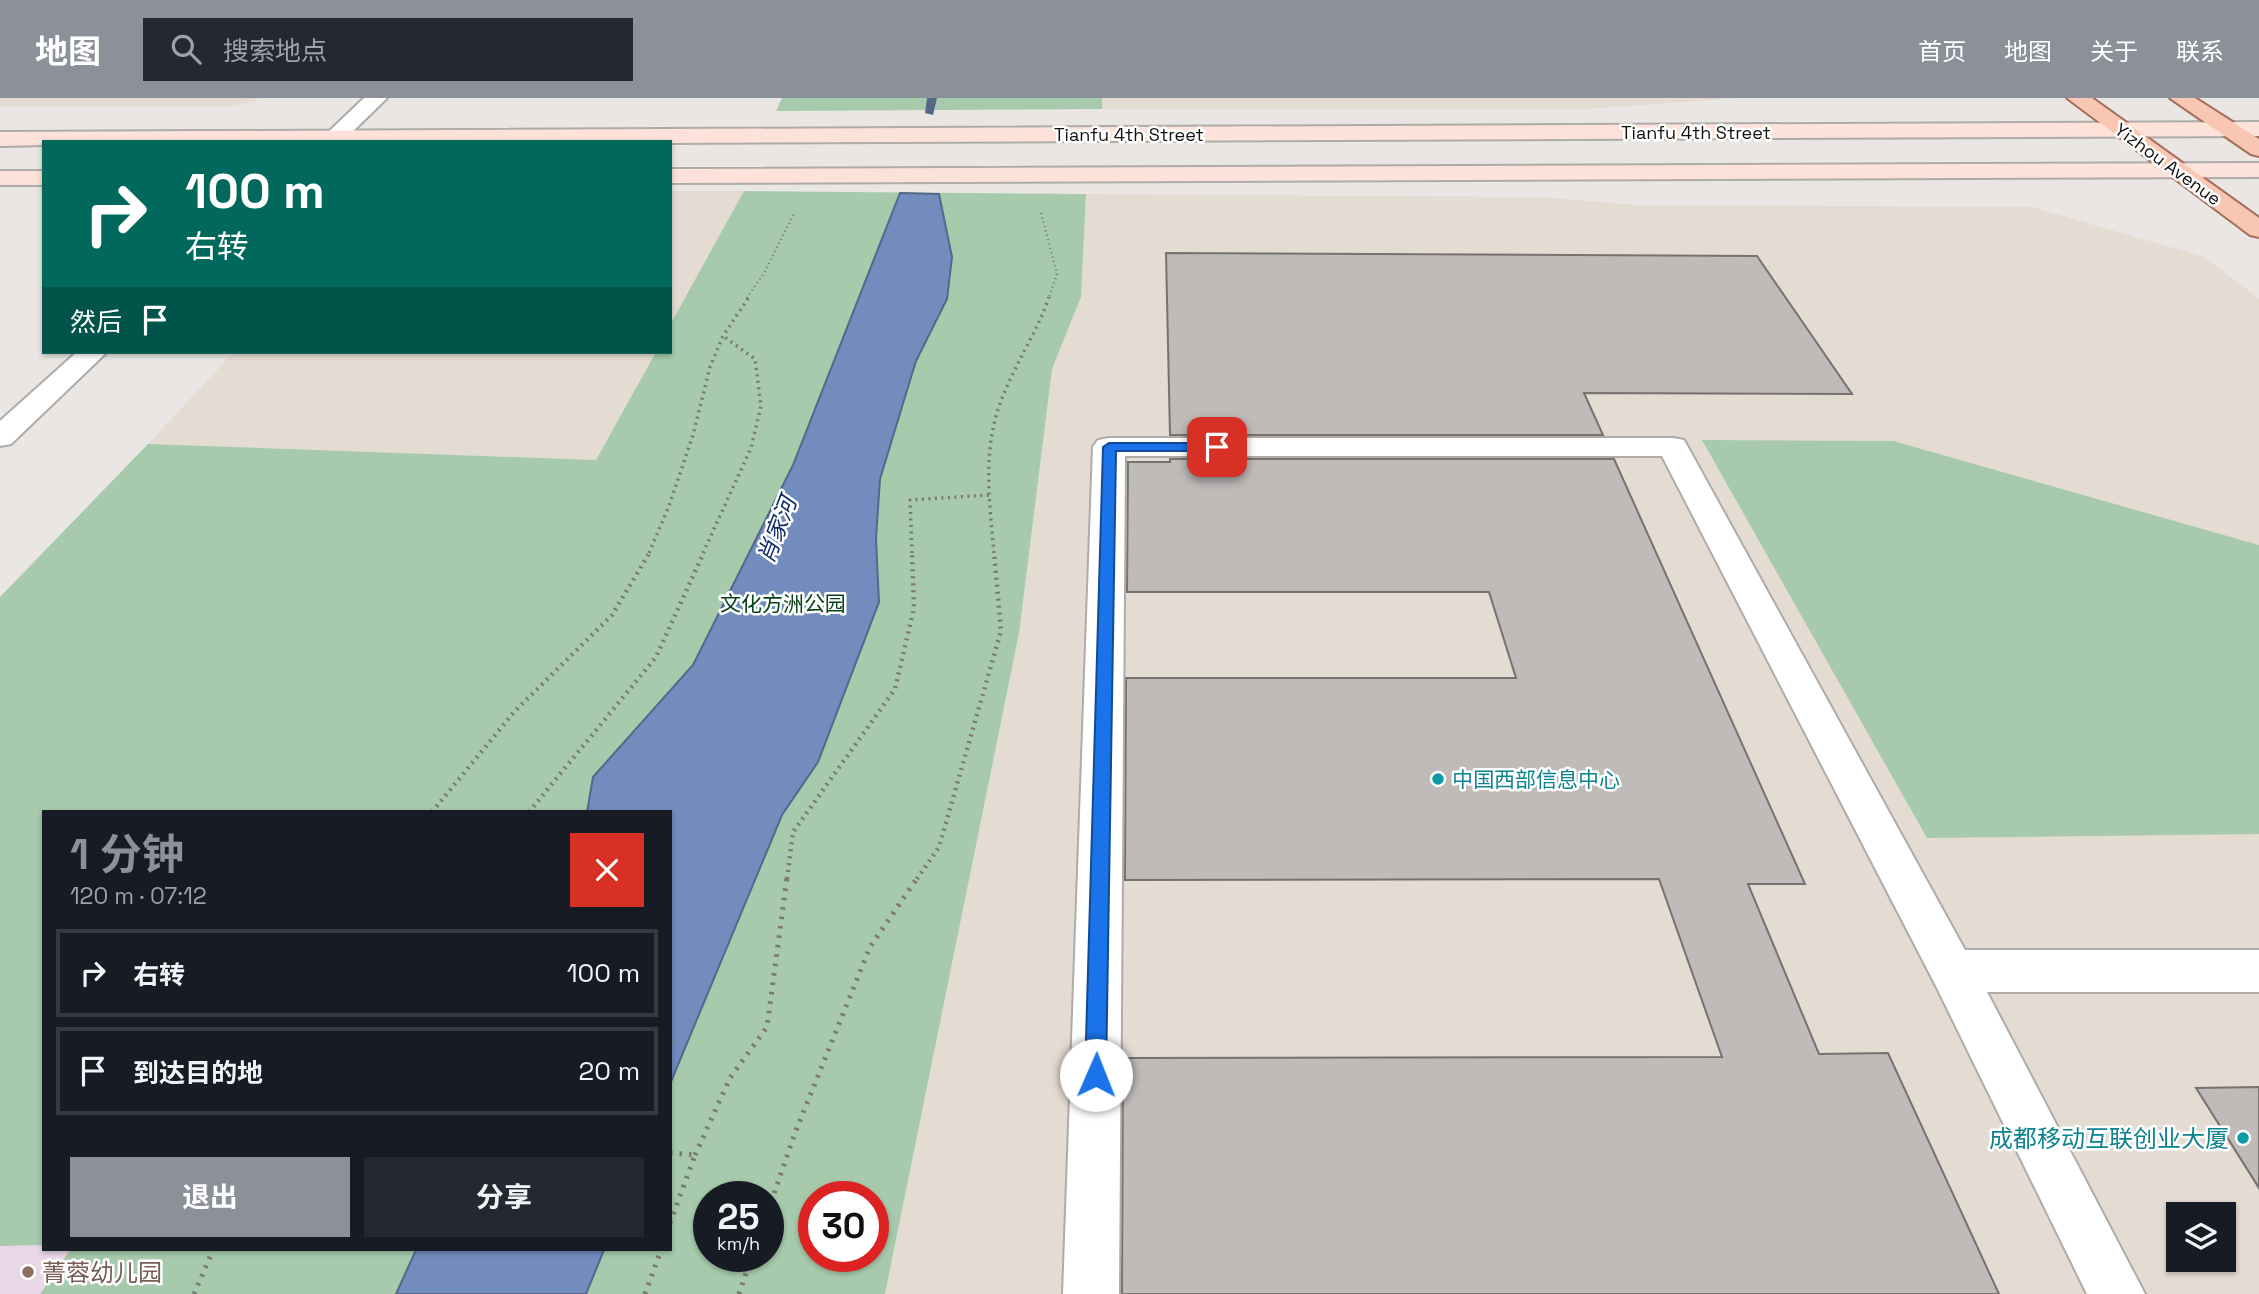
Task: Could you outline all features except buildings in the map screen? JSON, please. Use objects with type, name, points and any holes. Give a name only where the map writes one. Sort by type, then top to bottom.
[{"type":"main road","name":"Yizhou Avenue","points":[[2078,98],[2259,230]]},
{"type":"main road","points":[[2181,98],[2259,149]]},
{"type":"main road","name":"Tianfu 4th Street","points":[[0,139],[332,140],[2259,129]]},
{"type":"main road","name":"Tianfu 4th Street","points":[[672,176],[2259,170]]},
{"type":"main road","points":[[0,178],[42,178]]},
{"type":"street","points":[[332,140],[376,98]]},
{"type":"street","points":[[0,437],[91,354]]},
{"type":"street","points":[[1091,1294],[1109,447],[1673,447],[1952,971],[2117,1294]]},
{"type":"street","points":[[1952,971],[2259,971]]},
{"type":"path","points":[[434,810],[514,712],[612,615],[645,563],[673,494],[693,435],[710,367],[723,336],[764,273],[813,176]]},
{"type":"path","points":[[778,1181],[870,947],[939,847],[1001,631],[989,495],[995,420],[1017,363],[1047,303],[1057,274],[1039,207]]},
{"type":"path","points":[[531,810],[656,657],[751,448],[761,405],[755,359],[723,336]]},
{"type":"path","points":[[672,1218],[695,1155],[730,1079],[767,1027],[793,832],[895,689],[914,608],[910,500],[989,495]]},
{"type":"path","points":[[672,1153],[695,1155]]},
{"type":"path","points":[[194,1294],[213,1251]]},
{"type":"path","points":[[645,1294],[661,1251]]},
{"type":"path","points":[[739,1294],[747,1272]]},
{"type":"shaded area","points":[[0,98],[264,98],[231,107],[0,107]]},
{"type":"shaded area","points":[[1102,98],[1738,98],[1586,109],[1102,109]]},
{"type":"shaded area","points":[[672,191],[744,191],[672,321]]},
{"type":"shaded area","points":[[1086,194],[1541,197],[1637,205],[2031,207],[2205,257],[2259,299],[2259,1294],[885,1294],[1019,633],[1052,369],[1081,297]]},
{"type":"shaded area","points":[[232,354],[655,354],[596,460],[148,444]]},
{"type":"shaded area","name":"菁蓉幼儿园","points":[[42,1245],[42,1251],[69,1251],[40,1294],[0,1294],[0,1246]]},
{"type":"green space","points":[[782,98],[1102,98],[1102,109],[776,111]]},
{"type":"green space","name":"文化方洲公园","points":[[744,191],[1086,194],[1081,297],[1052,369],[1019,633],[885,1294],[40,1294],[69,1251],[672,1251],[672,810],[42,810],[42,1245],[0,1246],[0,597],[148,444],[596,460],[655,354],[672,354],[672,321]]},
{"type":"green space","points":[[1702,440],[1893,441],[2259,545],[2259,834],[1927,838]]},
{"type":"water","points":[[900,193],[939,194],[952,257],[947,299],[916,361],[880,479],[876,539],[879,602],[818,762],[782,815],[672,1079],[672,810],[587,810],[593,777],[693,665],[793,465]]},
{"type":"water","points":[[416,1251],[604,1251],[586,1294],[396,1294]]},
{"type":"waterway","name":"肖家河","points":[[930,113],[932,98]]},
{"type":"place","name":"中国西部信息中心","points":[[1438,779]]},
{"type":"place","name":"成都移动互联创业大厦","points":[[2243,1138]]},
{"type":"place","name":"菁蓉幼儿园","points":[[28,1272]]},
{"type":"route","points":[[1096,1075],[1109,447],[1217,447]]}]
